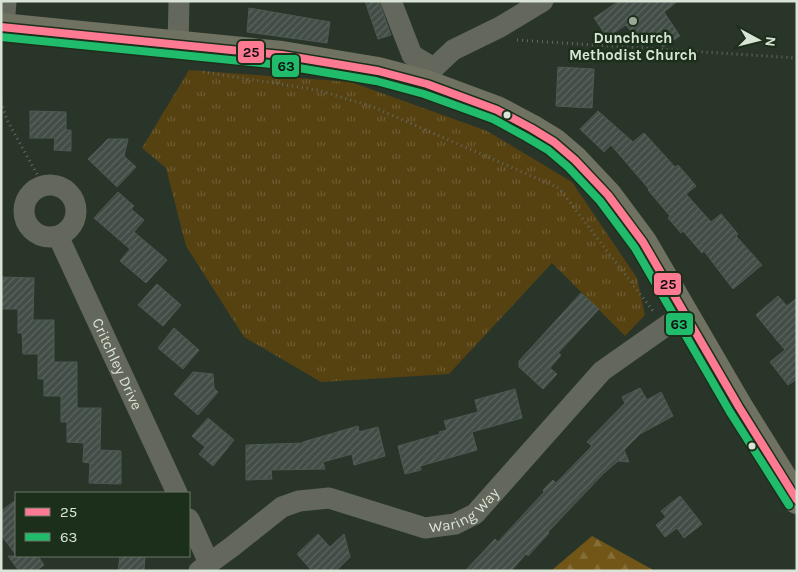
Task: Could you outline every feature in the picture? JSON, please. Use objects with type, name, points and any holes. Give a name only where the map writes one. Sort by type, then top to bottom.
[{"type":"main road","points":[[4,18],[178,46],[282,56],[378,71],[431,76],[554,142],[575,160],[608,195],[643,242],[674,320],[738,407],[797,500]]},
{"type":"street","points":[[178,46],[179,1]]},
{"type":"street","points":[[391,1],[412,55],[431,76],[453,50],[500,27],[543,1]]},
{"type":"street","points":[[52,184],[61,187],[69,192],[74,199],[76,217],[72,226],[58,236],[41,236],[28,225],[25,218],[26,202],[36,189],[43,185],[52,184]]},
{"type":"street","name":"Critchley Drive","points":[[58,236],[177,492]]},
{"type":"street","name":"Waring Way","points":[[204,567],[282,506],[299,501],[330,498],[425,528],[455,524],[475,514],[602,371],[674,320]]},
{"type":"street","points":[[190,522],[204,567]]},
{"type":"path","points":[[500,27],[511,40],[797,58]]},
{"type":"path","points":[[198,72],[318,90],[364,104],[559,188],[674,320]]},
{"type":"path","points":[[1,102],[7,120],[43,185]]},
{"type":"green space","points":[[189,70],[351,82],[487,131],[572,182],[637,278],[645,315],[625,336],[552,263],[449,374],[321,382],[244,337],[186,246],[166,168],[142,148]]},
{"type":"green space","points":[[592,536],[655,571],[551,571]]},
{"type":"building","points":[[365,1],[379,1],[391,35],[378,39]]},
{"type":"building","name":"Dunchurch Methodist Church","points":[[619,1],[678,1],[664,12],[680,36],[663,47],[655,36],[642,46],[626,25],[607,37],[594,18]]},
{"type":"building","points":[[249,8],[330,22],[327,43],[247,32]]},
{"type":"building","points":[[558,67],[594,69],[592,108],[556,106]]},
{"type":"building","points":[[30,111],[66,112],[66,130],[71,130],[71,151],[54,150],[55,138],[30,138]]},
{"type":"building","points":[[598,111],[633,142],[644,133],[675,167],[678,165],[696,186],[686,194],[711,222],[721,214],[738,234],[736,236],[762,265],[733,289],[704,251],[702,253],[683,231],[681,233],[668,218],[670,216],[649,189],[611,145],[604,152],[580,129]]},
{"type":"building","points":[[108,139],[128,139],[124,156],[136,167],[117,187],[88,159]]},
{"type":"building","points":[[118,192],[134,206],[131,209],[144,220],[134,232],[167,260],[146,283],[120,261],[130,249],[94,218]]},
{"type":"building","points":[[1,277],[34,278],[33,320],[54,320],[54,362],[77,362],[77,408],[101,408],[100,450],[121,451],[121,484],[89,483],[90,463],[83,462],[84,443],[67,442],[67,422],[61,422],[61,396],[44,396],[44,379],[38,379],[38,354],[23,354],[22,333],[18,333],[18,309],[1,309]]},
{"type":"building","points":[[157,284],[181,305],[163,326],[138,305]]},
{"type":"building","points":[[581,293],[599,309],[558,353],[561,355],[550,368],[557,374],[543,389],[519,367],[519,361]]},
{"type":"building","points":[[778,296],[787,306],[797,298],[797,379],[788,385],[770,362],[785,350],[756,315]]},
{"type":"building","points":[[174,328],[199,350],[183,369],[158,348]]},
{"type":"building","points":[[193,372],[213,374],[214,388],[218,392],[198,415],[174,394]]},
{"type":"building","points":[[640,388],[647,400],[661,392],[673,416],[640,434],[624,450],[629,462],[618,461],[604,473],[528,556],[526,554],[511,571],[465,571],[495,539],[498,542],[553,480],[556,483],[592,446],[587,442],[625,403],[622,397]]},
{"type":"building","points":[[515,389],[522,418],[472,432],[477,450],[420,466],[421,470],[405,474],[398,446],[440,434],[439,432],[447,430],[444,421],[478,412],[475,400]]},
{"type":"building","points":[[208,418],[234,440],[213,466],[199,454],[205,447],[192,436]]},
{"type":"building","points":[[358,426],[359,432],[378,427],[385,456],[354,465],[352,454],[323,462],[325,469],[271,470],[272,479],[246,480],[246,445],[304,443]]},
{"type":"building","points":[[680,496],[702,524],[684,538],[677,528],[665,537],[656,525],[666,517],[661,511]]},
{"type":"building","points":[[15,501],[15,554],[1,535],[1,511]]},
{"type":"building","points":[[318,534],[330,547],[344,534],[350,557],[336,571],[312,571],[297,554]]},
{"type":"building","points":[[8,556],[39,557],[44,565],[36,571],[19,571]]},
{"type":"building","points":[[120,557],[145,557],[144,571],[118,571]]},
{"type":"transit line","name":"25","points":[[1,27],[282,55],[378,71],[427,84],[497,110],[531,128],[554,142],[575,160],[608,195],[643,242],[739,407],[797,500]]},
{"type":"transit line","name":"63","points":[[1,37],[281,65],[376,81],[424,94],[493,119],[548,150],[568,167],[600,201],[635,248],[730,412],[789,505]]},
{"type":"place","name":"Dunchurch Methodist Church","points":[[633,21]]}]
